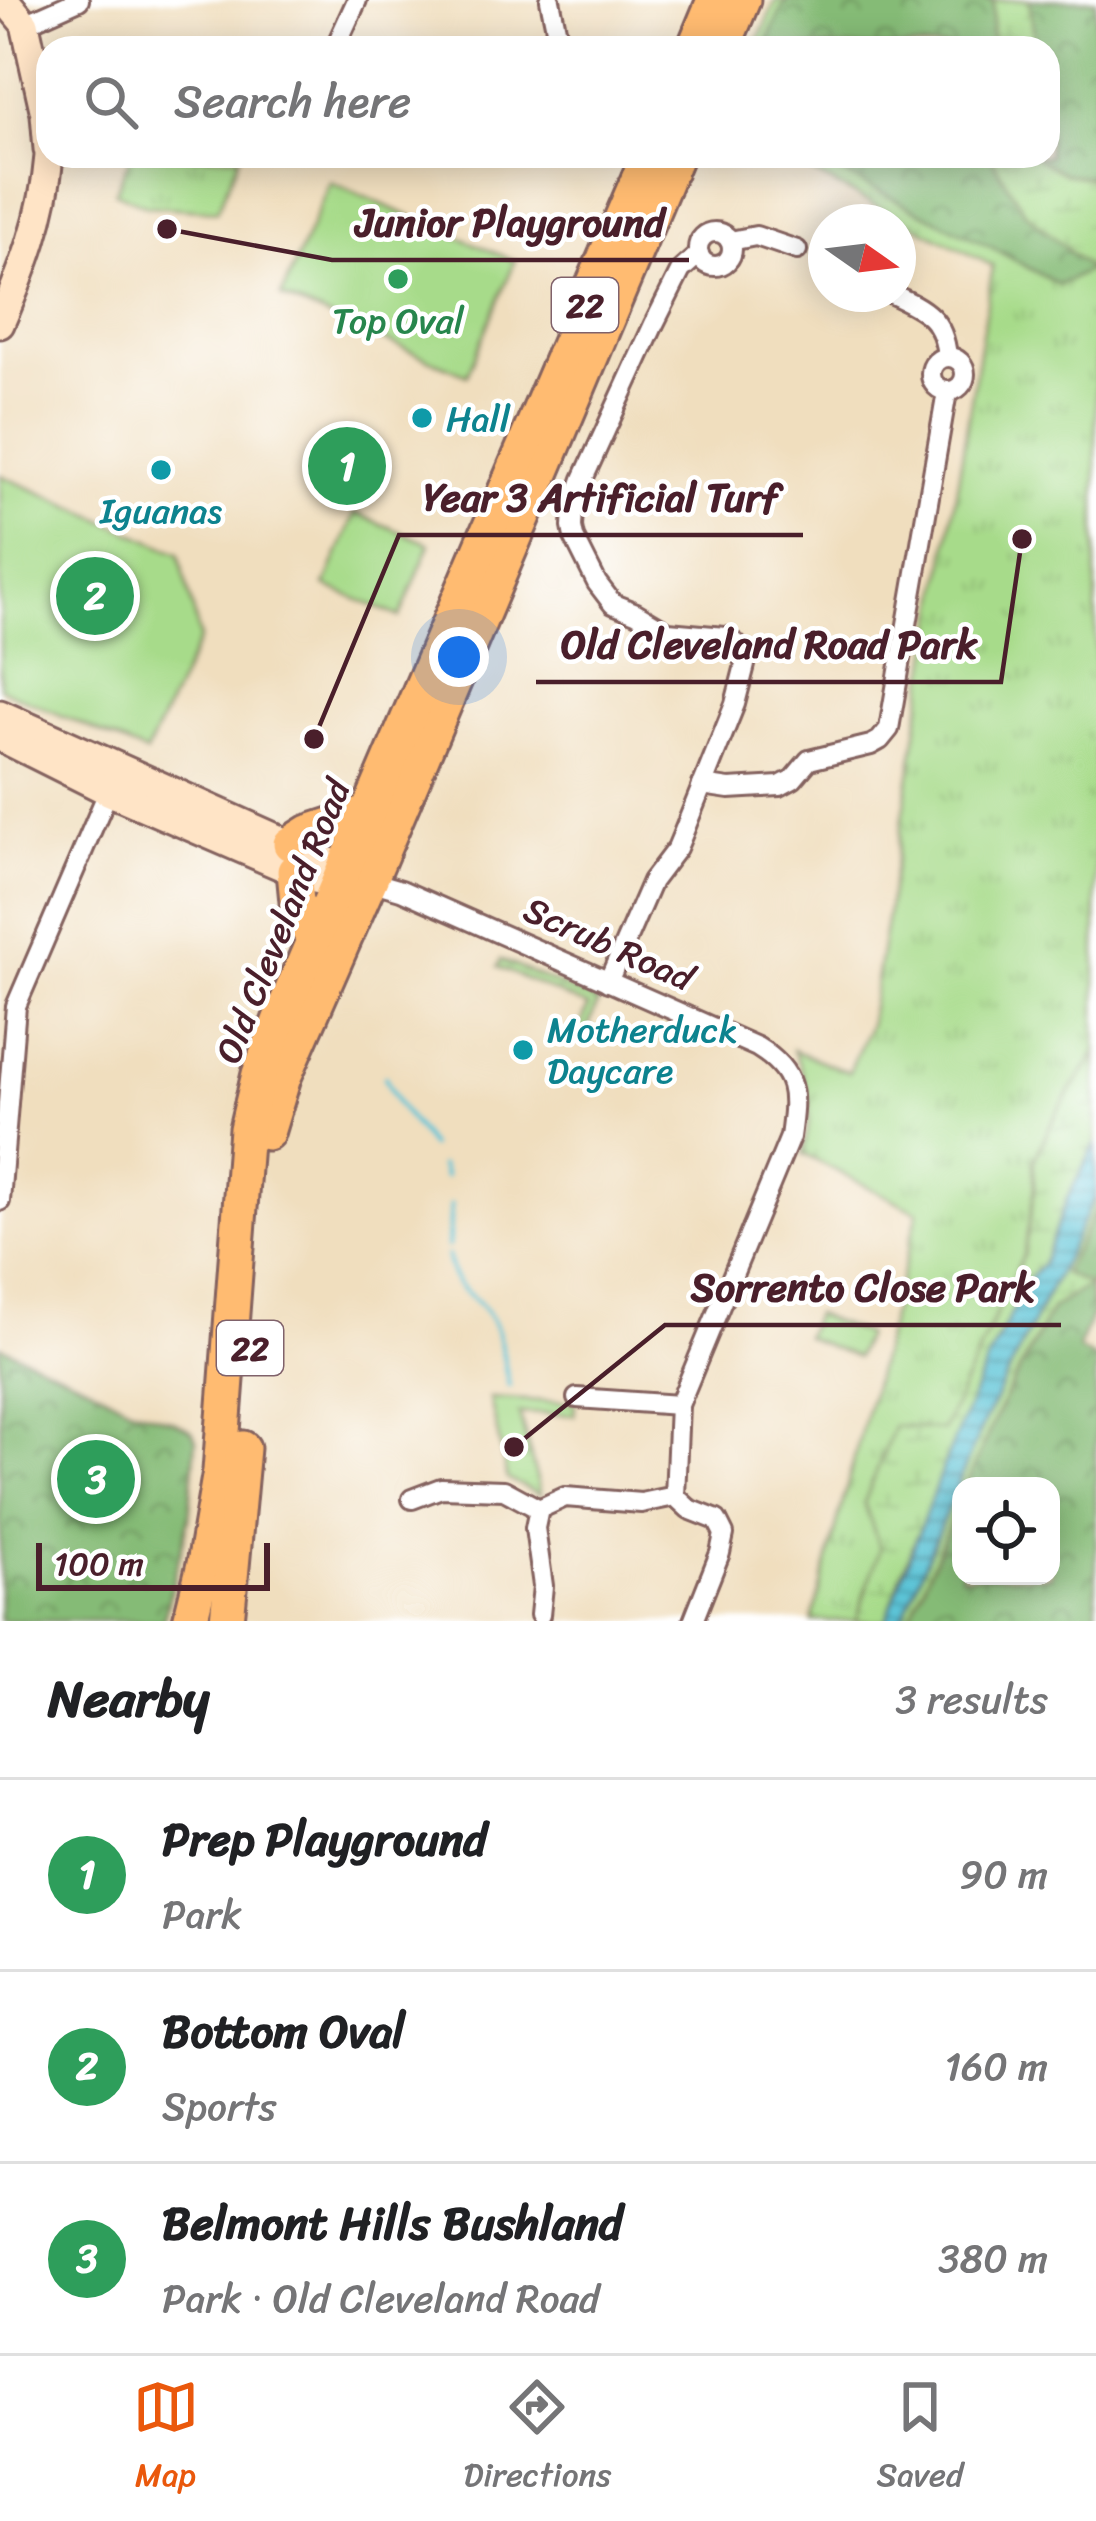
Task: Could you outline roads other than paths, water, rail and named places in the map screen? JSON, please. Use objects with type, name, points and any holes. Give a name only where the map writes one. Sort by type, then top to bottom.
[{"type":"highway","points":[[699,36],[714,0]]},
{"type":"highway","points":[[728,36],[743,0]]},
{"type":"highway","name":"Old Cleveland Road","points":[[227,1621],[264,1148],[284,1077],[367,813],[643,168]]},
{"type":"highway","name":"Old Cleveland Road","points":[[190,1621],[220,1471],[246,1129],[268,1050],[314,940],[350,877],[671,168]]},
{"type":"highway","points":[[314,940],[298,912],[292,858],[309,832],[367,813]]},
{"type":"main road","points":[[5,0],[25,24],[36,74]]},
{"type":"main road","points":[[0,324],[36,236],[47,168]]},
{"type":"main road","name":"Scrub Road","points":[[0,714],[113,779]]},
{"type":"main road","name":"Scrub Road","points":[[0,737],[113,779],[292,858],[350,877]]},
{"type":"street","points":[[25,24],[79,0]]},
{"type":"street","points":[[340,36],[357,0]]},
{"type":"street","points":[[550,0],[558,36]]},
{"type":"street","points":[[608,982],[652,881],[676,848],[735,704],[745,665],[735,643],[725,637],[668,632],[613,604],[574,537],[573,508],[644,344],[681,269],[699,254],[701,240],[720,232],[730,241],[756,236],[797,250]]},
{"type":"street","points":[[702,785],[729,789],[780,786],[809,760],[871,745],[889,729],[947,392],[957,389],[965,375],[958,360],[947,357],[940,326],[916,308]]},
{"type":"street","points":[[0,1201],[16,1006],[113,779]]},
{"type":"street","name":"Scrub Road","points":[[350,877],[401,890],[758,1047],[788,1074],[795,1097],[790,1137],[679,1405]]},
{"type":"street","points":[[0,983],[23,988]]},
{"type":"street","points":[[577,1398],[679,1405],[675,1496],[689,1509],[717,1520],[724,1534],[693,1621]]},
{"type":"street","points":[[412,1498],[441,1488],[504,1490],[538,1509]]},
{"type":"street","points":[[538,1509],[566,1497],[641,1503],[675,1496]]},
{"type":"street","points":[[538,1509],[540,1615]]},
{"type":"water","points":[[1096,1143],[1096,1195],[961,1477],[952,1477],[952,1498],[901,1621],[886,1621],[986,1364],[1028,1281],[1043,1263],[1067,1199]]},
{"type":"waterway","points":[[385,1077],[398,1104],[430,1146]]},
{"type":"waterway","points":[[441,1166],[445,1177]]},
{"type":"waterway","points":[[448,1246],[451,1205]]},
{"type":"waterway","points":[[448,1256],[455,1279],[495,1326],[509,1386]]},
{"type":"place","name":"Junior Playground","points":[[167,229]]},
{"type":"place","name":"Top Oval","points":[[398,279]]},
{"type":"place","name":"Hall","points":[[422,418]]},
{"type":"place","name":"Prep Playground","points":[[347,466]]},
{"type":"place","name":"Iguanas","points":[[161,470]]},
{"type":"place","name":"Old Cleveland Road Park","points":[[1022,539]]},
{"type":"place","name":"Bottom Oval","points":[[95,596]]},
{"type":"place","name":"Year 3 Artificial Turf","points":[[314,739]]},
{"type":"place","name":"Motherduck Daycare","points":[[523,1050]]},
{"type":"place","name":"Sorrento Close Park","points":[[514,1447]]},
{"type":"place","name":"Belmont Hills Bushland","points":[[96,1479]]}]
